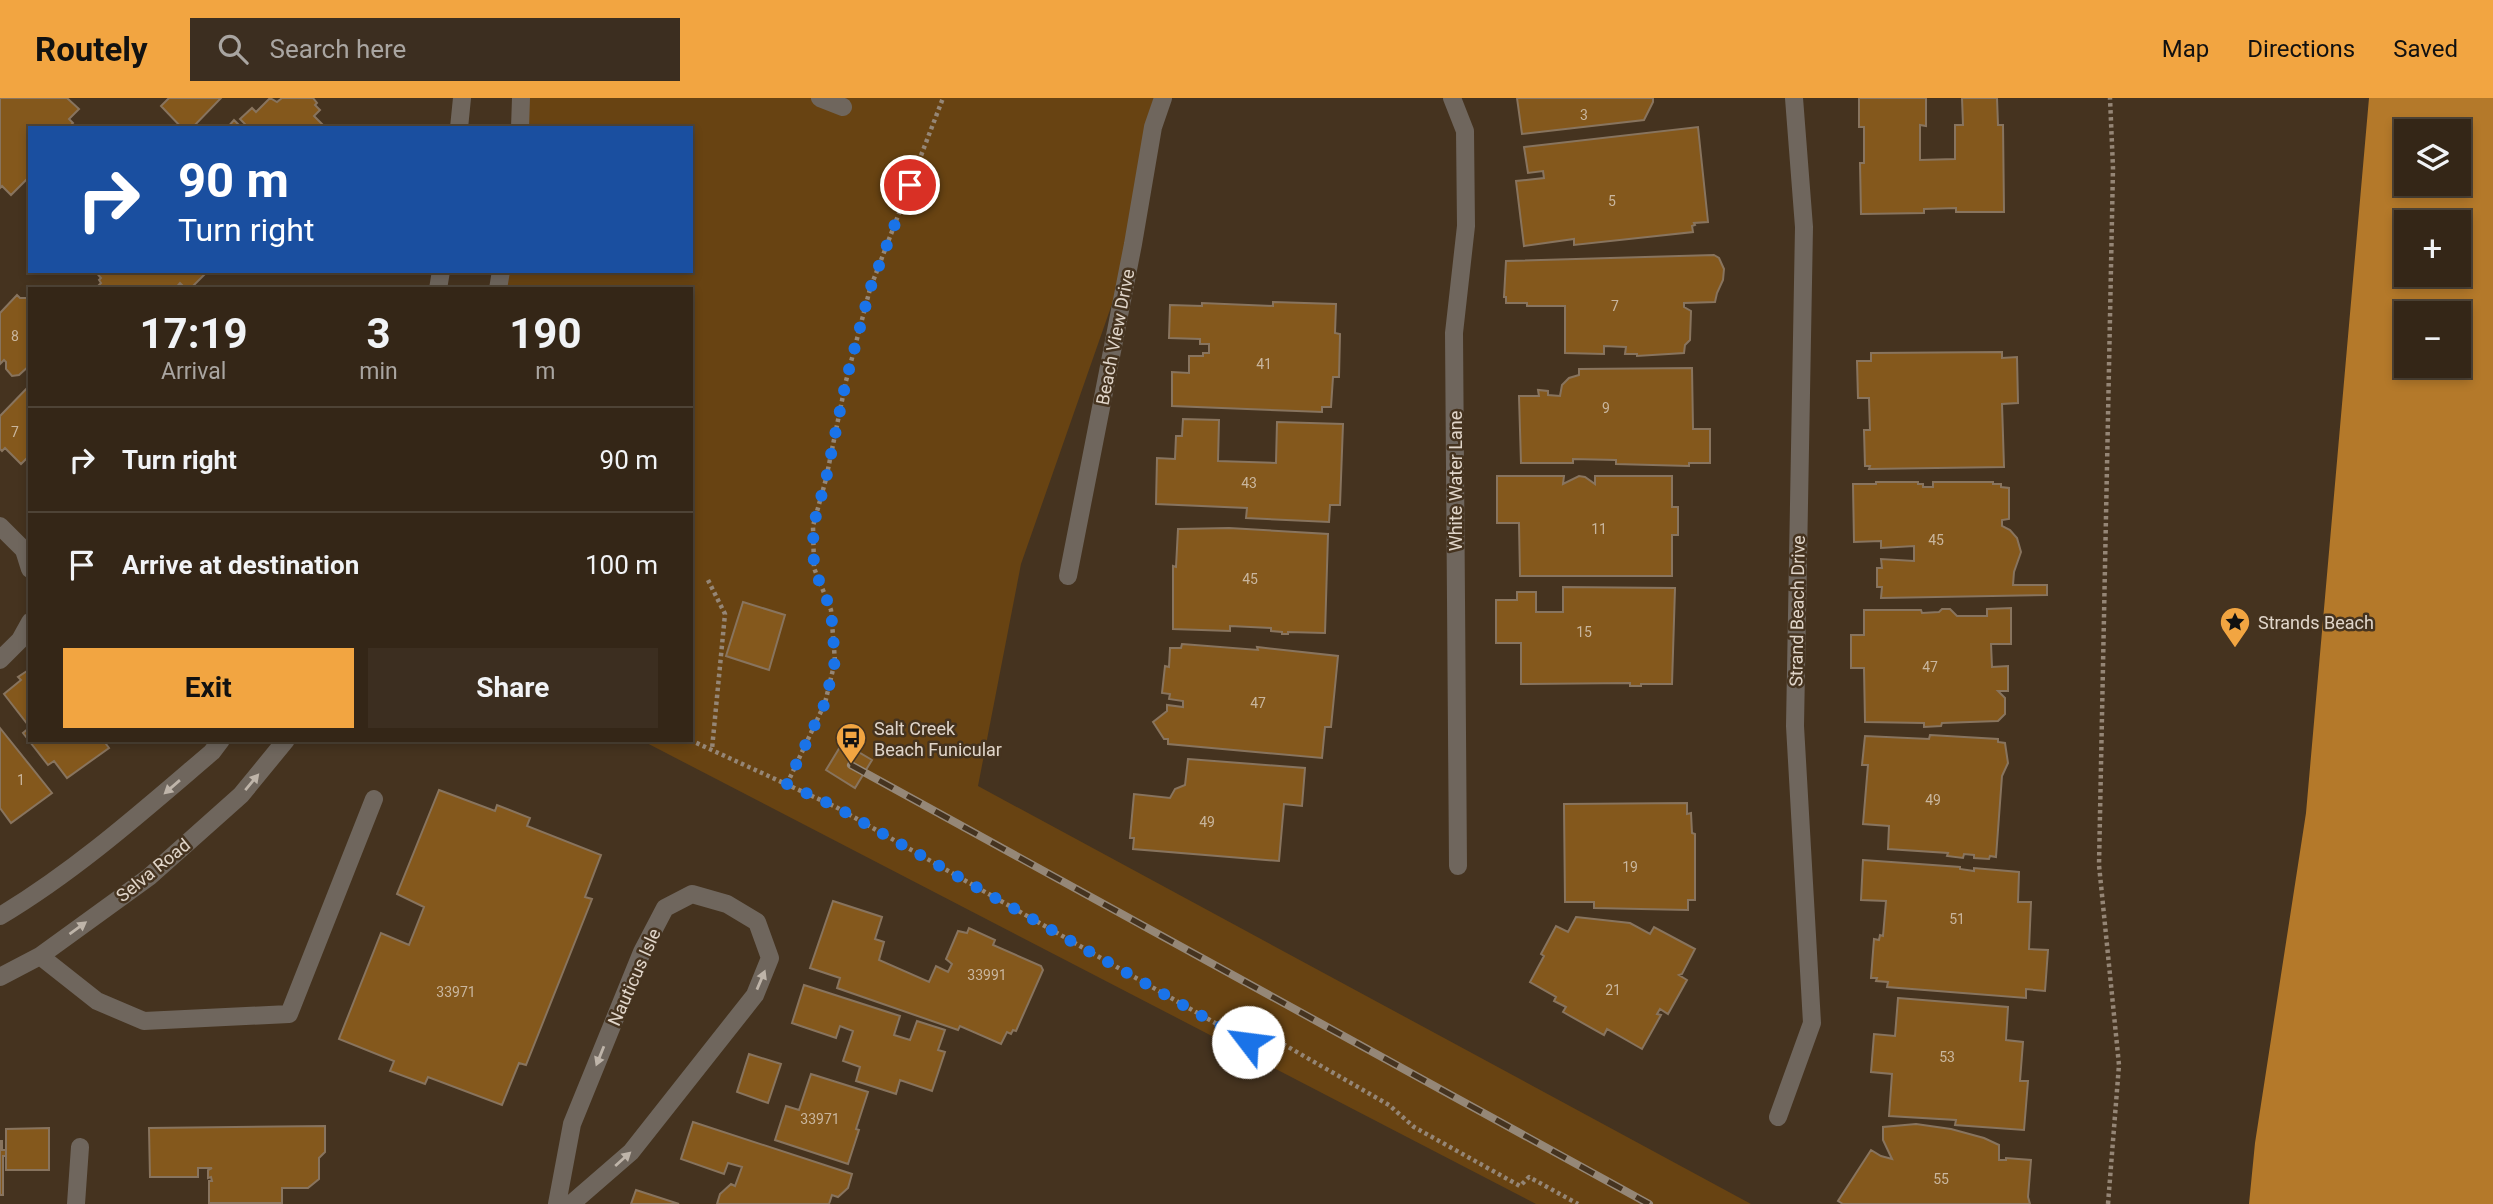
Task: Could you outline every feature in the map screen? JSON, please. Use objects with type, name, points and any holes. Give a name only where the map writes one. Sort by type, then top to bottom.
[{"type":"street","points":[[459,126],[462,98]]},
{"type":"street","points":[[520,126],[522,98]]},
{"type":"street","points":[[820,98],[843,107]]},
{"type":"street","name":"Beach View Drive","points":[[1068,576],[1133,244],[1153,127],[1163,98]]},
{"type":"street","name":"White Water Lane","points":[[1452,98],[1465,131],[1466,226],[1454,333],[1458,866]]},
{"type":"street","name":"Strand Beach Drive","points":[[1778,1117],[1812,1023],[1795,726],[1804,226],[1794,98]]},
{"type":"street","points":[[0,526],[24,550],[28,563]]},
{"type":"street","points":[[0,660],[20,640],[28,626]]},
{"type":"street","points":[[0,916],[45,889],[119,831],[212,752],[220,742]]},
{"type":"street","name":"Selva Road","points":[[0,977],[40,956],[149,877],[241,795],[284,742]]},
{"type":"street","points":[[40,956],[97,1001],[144,1020],[289,1014],[374,799]]},
{"type":"street","name":"Nauticus Isle","points":[[557,1204],[572,1124],[642,952],[666,908],[692,894],[727,904],[757,922],[770,958],[755,995],[631,1152],[571,1204]]},
{"type":"street","points":[[76,1204],[80,1147]]},
{"type":"path","points":[[787,784],[825,703],[835,661],[831,610],[814,568],[813,527],[846,381],[870,289],[943,98]]},
{"type":"path","points":[[2108,1204],[2119,1065],[2099,865],[2112,182],[2110,98]]},
{"type":"path","points":[[708,580],[725,614],[712,748]]},
{"type":"path","points":[[693,741],[848,814],[1273,1056],[1283,1044],[1388,1105],[1413,1127],[1520,1186],[1529,1177],[1578,1204]]},
{"type":"shaded area","points":[[521,98],[1163,98],[1133,244],[1021,564],[978,786],[1751,1204],[1536,1204],[645,742],[693,742],[693,287],[498,287],[501,273],[693,273],[693,126],[520,126]]},
{"type":"shaded area","points":[[2369,98],[2493,98],[2493,1204],[2249,1204],[2255,1143],[2306,813]]},
{"type":"building","points":[[0,98],[67,98],[79,109],[69,119],[73,123],[70,126],[28,126],[28,178],[11,195],[2,186],[0,188]]},
{"type":"building","points":[[169,98],[221,98],[194,126],[180,126],[161,106]]},
{"type":"building","points":[[270,98],[277,102],[282,98],[313,98],[320,110],[314,116],[324,126],[244,126],[245,124],[240,119],[252,108],[256,112]]},
{"type":"building","points":[[1517,98],[1653,98],[1653,102],[1644,120],[1522,134]]},
{"type":"building","points":[[1859,98],[1926,98],[1926,126],[1920,125],[1920,160],[1955,159],[1955,125],[1963,125],[1962,98],[1997,98],[1998,125],[2003,125],[2004,212],[1956,212],[1956,208],[1924,209],[1924,213],[1861,214],[1860,163],[1864,163],[1864,127],[1859,127]]},
{"type":"building","points":[[234,120],[240,126],[229,126]]},
{"type":"building","points":[[1698,127],[1708,222],[1694,223],[1693,232],[1574,245],[1574,239],[1524,246],[1516,181],[1544,178],[1543,171],[1528,173],[1524,147]]},
{"type":"building","points":[[1714,255],[1719,258],[1724,269],[1723,280],[1715,302],[1684,303],[1684,307],[1691,311],[1690,340],[1685,345],[1684,353],[1637,356],[1625,354],[1626,347],[1604,346],[1604,354],[1565,353],[1565,306],[1506,303],[1504,297],[1506,261]]},
{"type":"building","points":[[97,273],[206,273],[192,287],[184,287],[180,283],[177,287],[97,287],[101,278]]},
{"type":"building","points":[[17,295],[28,299],[28,367],[19,375],[12,376],[6,369],[4,360],[0,364],[0,313]]},
{"type":"building","points":[[1273,302],[1336,304],[1335,333],[1340,334],[1339,377],[1333,377],[1331,407],[1322,407],[1322,412],[1172,406],[1172,372],[1189,373],[1189,356],[1209,353],[1209,344],[1200,344],[1200,339],[1169,338],[1170,305],[1202,306],[1202,303],[1273,306]]},
{"type":"building","points":[[2002,352],[2002,358],[2017,357],[2018,403],[2002,404],[2004,467],[1869,469],[1870,466],[1865,466],[1864,430],[1870,430],[1869,398],[1858,398],[1857,361],[1871,361],[1871,353]]},
{"type":"building","points":[[1692,368],[1693,429],[1710,429],[1710,463],[1689,463],[1689,466],[1616,464],[1616,460],[1573,459],[1573,463],[1521,463],[1519,396],[1539,396],[1538,390],[1548,391],[1548,395],[1560,396],[1562,385],[1569,378],[1579,375],[1579,369]]},
{"type":"building","points":[[28,387],[28,457],[21,464],[5,448],[2,451],[0,449],[0,416]]},
{"type":"building","points":[[1183,419],[1219,420],[1218,461],[1276,463],[1277,422],[1343,424],[1340,505],[1330,505],[1329,522],[1246,518],[1247,508],[1156,504],[1157,458],[1175,459],[1176,436],[1182,436]]},
{"type":"building","points":[[1497,476],[1564,476],[1563,484],[1579,476],[1595,484],[1595,476],[1672,476],[1672,507],[1678,507],[1678,535],[1672,535],[1672,576],[1520,576],[1519,523],[1497,523]]},
{"type":"building","points":[[1918,482],[1923,484],[1923,487],[1933,487],[1933,482],[1993,482],[2009,488],[2009,519],[2002,520],[2002,526],[2017,538],[2021,552],[2013,585],[2047,585],[2047,595],[1881,598],[1882,587],[1877,587],[1877,568],[1882,568],[1881,559],[1914,561],[1914,546],[1881,548],[1881,541],[1854,542],[1853,484]]},
{"type":"building","points":[[1229,528],[1328,534],[1325,633],[1282,634],[1271,631],[1271,628],[1230,626],[1230,631],[1173,629],[1173,566],[1176,567],[1178,529]]},
{"type":"building","points":[[1563,587],[1675,588],[1672,684],[1521,684],[1521,643],[1496,643],[1496,600],[1517,600],[1517,592],[1536,592],[1536,612],[1563,612]]},
{"type":"building","points":[[743,602],[785,615],[769,670],[726,656]]},
{"type":"building","points":[[2011,608],[2011,644],[1991,644],[1992,667],[2008,666],[2008,691],[1998,691],[2005,698],[2005,714],[1998,721],[1942,723],[1941,726],[1924,727],[1924,723],[1865,722],[1864,668],[1851,668],[1851,635],[1864,635],[1864,610],[1921,610],[1922,613],[1950,609],[1957,616],[1987,616],[1987,609]]},
{"type":"building","points":[[1182,644],[1258,650],[1257,647],[1338,656],[1331,727],[1325,727],[1322,758],[1168,744],[1168,739],[1164,739],[1153,722],[1167,711],[1167,705],[1183,707],[1183,701],[1169,699],[1170,694],[1162,693],[1165,666],[1169,667],[1170,648],[1181,648]]},
{"type":"building","points":[[28,670],[28,725],[4,694],[21,680],[18,677]]},
{"type":"building","points":[[0,728],[52,793],[11,823],[0,808]]},
{"type":"building","points":[[1930,735],[1998,739],[1998,742],[2005,743],[2008,763],[2002,776],[1996,857],[1974,858],[1974,855],[1964,854],[1963,858],[1947,856],[1948,853],[1888,849],[1889,826],[1863,824],[1868,765],[1862,765],[1865,736],[1929,739]]},
{"type":"building","points":[[846,737],[860,745],[857,751],[872,760],[855,788],[826,770]]},
{"type":"building","points":[[30,742],[104,742],[109,748],[67,778],[54,761],[48,765]]},
{"type":"building","points":[[1188,759],[1305,768],[1302,806],[1284,804],[1279,861],[1133,849],[1134,838],[1130,838],[1134,794],[1170,798],[1175,789],[1185,785]]},
{"type":"building","points":[[439,790],[495,811],[497,805],[530,818],[527,826],[601,855],[585,897],[592,899],[526,1065],[519,1063],[502,1105],[428,1077],[425,1084],[390,1071],[394,1061],[339,1039],[381,933],[409,945],[424,907],[397,894]]},
{"type":"building","points":[[1687,803],[1687,814],[1691,813],[1692,833],[1695,834],[1695,900],[1688,900],[1688,910],[1594,908],[1594,902],[1565,902],[1564,804]]},
{"type":"building","points":[[1863,860],[1960,867],[1974,871],[1974,868],[2019,872],[2018,902],[2031,902],[2029,949],[2048,950],[2045,991],[2026,989],[2026,998],[1887,987],[1888,982],[1871,978],[1874,939],[1879,940],[1880,935],[1883,936],[1886,901],[1861,900]]},
{"type":"building","points":[[833,901],[882,917],[875,939],[884,942],[879,960],[929,982],[936,966],[948,972],[952,964],[946,959],[958,931],[967,933],[969,928],[995,940],[993,945],[1041,966],[1043,970],[1016,1031],[1013,1030],[1011,1034],[1007,1032],[1001,1044],[960,1026],[958,1030],[837,988],[840,978],[810,968]]},
{"type":"building","points":[[1576,917],[1630,923],[1650,934],[1654,927],[1695,949],[1679,975],[1687,980],[1668,1014],[1660,1009],[1657,1014],[1661,1015],[1642,1049],[1607,1029],[1604,1035],[1563,1012],[1566,1007],[1554,1001],[1556,997],[1530,982],[1556,926],[1568,932]]},
{"type":"building","points":[[804,985],[900,1016],[894,1035],[910,1040],[917,1021],[945,1030],[938,1050],[945,1052],[932,1091],[900,1080],[896,1094],[856,1081],[860,1067],[843,1061],[853,1031],[840,1026],[836,1038],[792,1023]]},
{"type":"building","points":[[1898,998],[2008,1007],[2006,1040],[2023,1042],[2020,1081],[2028,1081],[2024,1130],[1955,1125],[1956,1120],[1889,1116],[1892,1074],[1871,1072],[1874,1034],[1895,1036]]},
{"type":"building","points":[[749,1054],[781,1064],[768,1103],[737,1092]]},
{"type":"building","points":[[811,1074],[868,1092],[848,1164],[775,1140],[786,1106],[799,1110]]},
{"type":"building","points":[[693,1122],[852,1174],[848,1188],[838,1197],[832,1195],[829,1204],[717,1204],[720,1194],[731,1184],[735,1186],[742,1167],[728,1163],[724,1174],[681,1159]]},
{"type":"building","points":[[1916,1124],[1951,1129],[1984,1138],[1999,1145],[1999,1160],[2031,1160],[2028,1197],[2030,1204],[1843,1204],[1838,1201],[1871,1150],[1892,1159],[1883,1140],[1883,1127]]},
{"type":"building","points":[[325,1126],[325,1152],[319,1158],[319,1179],[308,1188],[282,1188],[282,1203],[209,1203],[209,1181],[212,1181],[211,1177],[208,1178],[208,1170],[212,1168],[198,1168],[198,1177],[150,1177],[149,1128]]},
{"type":"building","points":[[49,1128],[49,1170],[6,1170],[6,1129]]},
{"type":"building","points":[[0,1141],[2,1150],[6,1150],[6,1156],[3,1156],[3,1195],[0,1195]]},
{"type":"building","points":[[636,1190],[679,1204],[631,1204]]},
{"type":"railway","points":[[851,765],[1649,1204]]},
{"type":"place","name":"Strands Beach","points":[[2235,649]]},
{"type":"place","name":"Salt Creek Beach Funicular","points":[[851,765]]},
{"type":"route","points":[[910,185],[870,289],[813,527],[814,568],[831,610],[835,661],[825,703],[787,784],[836,807],[1248,1042]]}]
